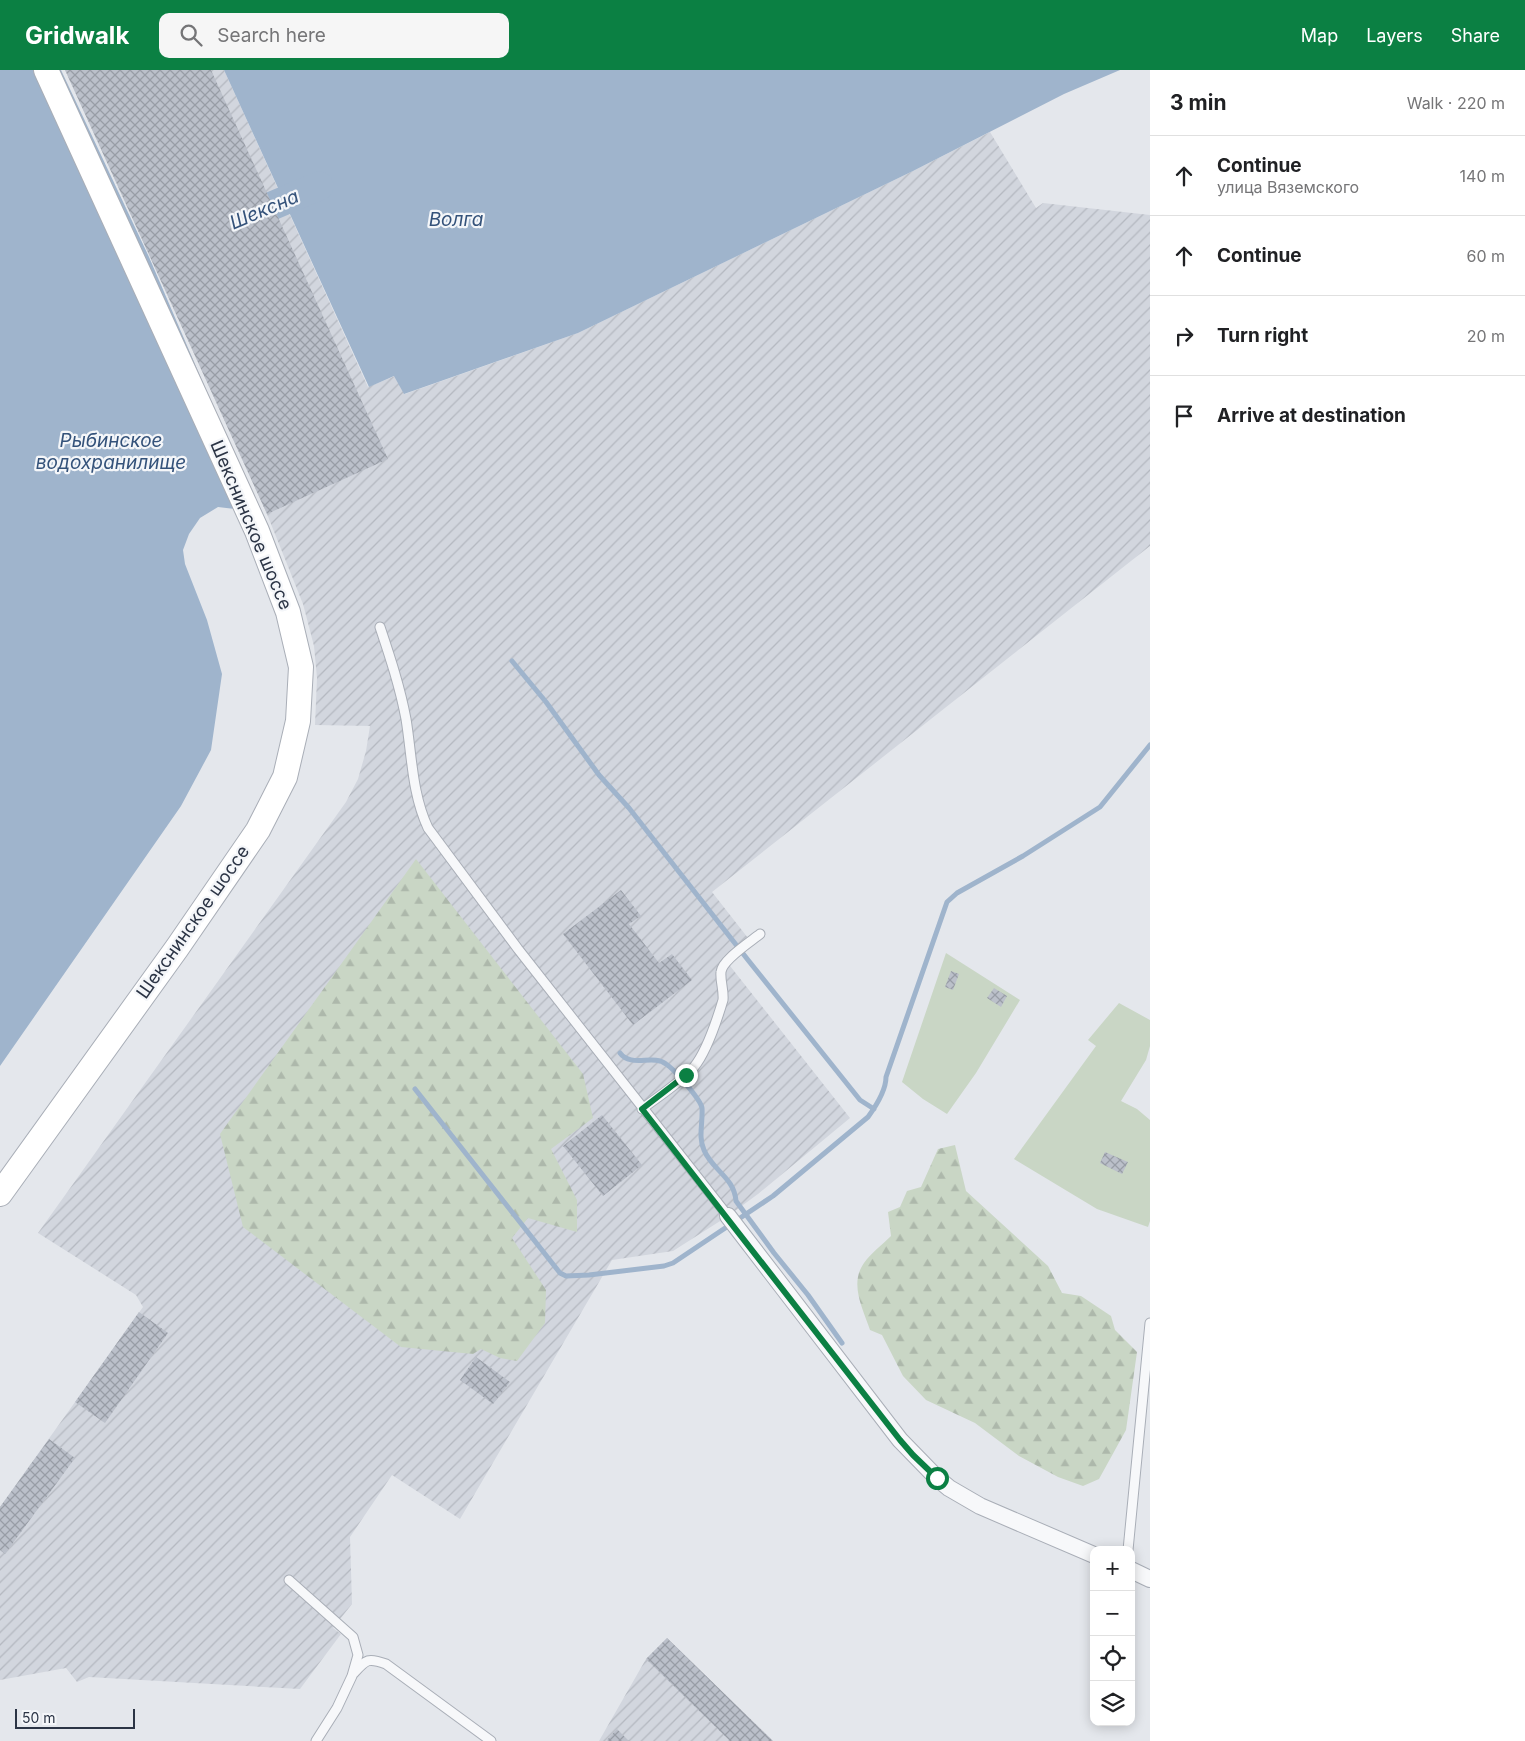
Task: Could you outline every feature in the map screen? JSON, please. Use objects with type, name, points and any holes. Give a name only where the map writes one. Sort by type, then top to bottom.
[{"type":"main road","name":"Шекснинское шоссе","points":[[0,1194],[177,948],[258,830],[285,777],[298,722],[301,667],[288,612],[257,531],[46,70]]},
{"type":"street","points":[[728,1216],[900,1440],[926,1468],[949,1488],[980,1506],[1090,1553]]},
{"type":"street","points":[[1135,1572],[1150,1579]]},
{"type":"lane","points":[[380,627],[400,694],[410,745],[413,780],[421,814],[428,828],[512,942],[728,1216]]},
{"type":"lane","points":[[642,1109],[686,1075],[698,1062],[723,1000],[722,968],[727,961],[760,934]]},
{"type":"lane","points":[[1128,1546],[1150,1323]]},
{"type":"lane","points":[[289,1580],[353,1637],[358,1656],[352,1676],[337,1708],[316,1741]]},
{"type":"lane","points":[[352,1676],[365,1661],[374,1659],[386,1664],[491,1741]]},
{"type":"shaded area","points":[[65,70],[224,70],[368,387],[395,376],[405,394],[578,333],[990,132],[1036,208],[1043,203],[1150,215],[1150,546],[712,892],[748,938],[723,957],[850,1118],[758,1194],[728,1216],[673,1251],[612,1260],[460,1519],[392,1475],[350,1537],[352,1604],[333,1628],[341,1634],[300,1689],[89,1677],[77,1682],[66,1668],[0,1680],[0,1507],[143,1307],[136,1295],[38,1233],[346,802],[358,779],[366,751],[370,726],[315,725],[317,678],[314,646],[303,604],[267,514]]},
{"type":"shaded area","points":[[667,1638],[773,1741],[599,1741],[646,1659]]},
{"type":"green space","points":[[416,859],[583,1074],[593,1118],[551,1149],[577,1200],[577,1232],[528,1218],[512,1238],[546,1290],[545,1323],[517,1361],[500,1358],[481,1349],[473,1354],[401,1347],[243,1227],[220,1134]]},
{"type":"green space","points":[[946,953],[1020,1000],[976,1073],[947,1114],[923,1099],[902,1082]]},
{"type":"green space","points":[[1119,1003],[1150,1020],[1150,1046],[1146,1060],[1121,1101],[1137,1109],[1150,1120],[1150,1221],[1148,1227],[1097,1209],[1014,1159],[1096,1046],[1088,1040]]},
{"type":"green space","points":[[955,1145],[966,1191],[1048,1266],[1062,1293],[1081,1296],[1111,1316],[1115,1330],[1137,1352],[1126,1430],[1099,1479],[1083,1486],[1058,1477],[1019,1456],[975,1423],[926,1400],[903,1376],[882,1335],[870,1330],[857,1288],[860,1271],[870,1256],[891,1236],[888,1212],[900,1207],[907,1191],[921,1187],[938,1149]]},
{"type":"water","name":"Рыбинское водохранилище","points":[[0,70],[61,70],[149,257],[252,497],[243,510],[218,507],[200,518],[189,534],[183,550],[185,564],[207,620],[222,674],[211,750],[181,806],[0,1066]]},
{"type":"water","name":"Волга","points":[[224,70],[1120,70],[1064,94],[913,171],[578,333],[404,394],[394,376],[369,387]]},
{"type":"building","points":[[65,70],[211,70],[388,459],[267,514]]},
{"type":"building","points":[[621,890],[641,916],[629,924],[659,963],[672,954],[692,980],[633,1025],[563,934]]},
{"type":"building","points":[[951,971],[959,974],[953,990],[945,987]]},
{"type":"building","points":[[994,988],[1007,996],[1001,1007],[987,998]]},
{"type":"building","points":[[602,1115],[642,1165],[603,1196],[563,1146]]},
{"type":"building","points":[[1105,1152],[1128,1162],[1122,1174],[1100,1163]]},
{"type":"building","points":[[139,1312],[168,1333],[105,1423],[75,1402]]},
{"type":"building","points":[[476,1357],[510,1382],[493,1404],[460,1380]]},
{"type":"building","points":[[49,1439],[75,1458],[5,1554],[0,1550],[0,1507]]},
{"type":"building","points":[[667,1638],[773,1741],[730,1741],[646,1659]]},
{"type":"building","points":[[617,1729],[629,1741],[607,1740]]},
{"type":"waterway","name":"Шексна","points":[[236,221],[319,186]]},
{"type":"waterway","points":[[512,661],[546,702],[599,775],[629,808],[860,1100],[874,1109]]},
{"type":"waterway","points":[[415,1089],[560,1273],[566,1276],[589,1275],[664,1266],[673,1263],[773,1196],[868,1117],[882,1093],[947,902],[957,893],[1023,856],[1100,807],[1150,745]]},
{"type":"waterway","points":[[620,1053],[630,1060],[661,1061],[675,1072],[692,1092],[702,1108],[701,1140],[708,1157],[731,1186],[736,1201],[842,1343]]},
{"type":"route","points":[[686,1075],[642,1109],[728,1216],[900,1440],[937,1478]]}]
